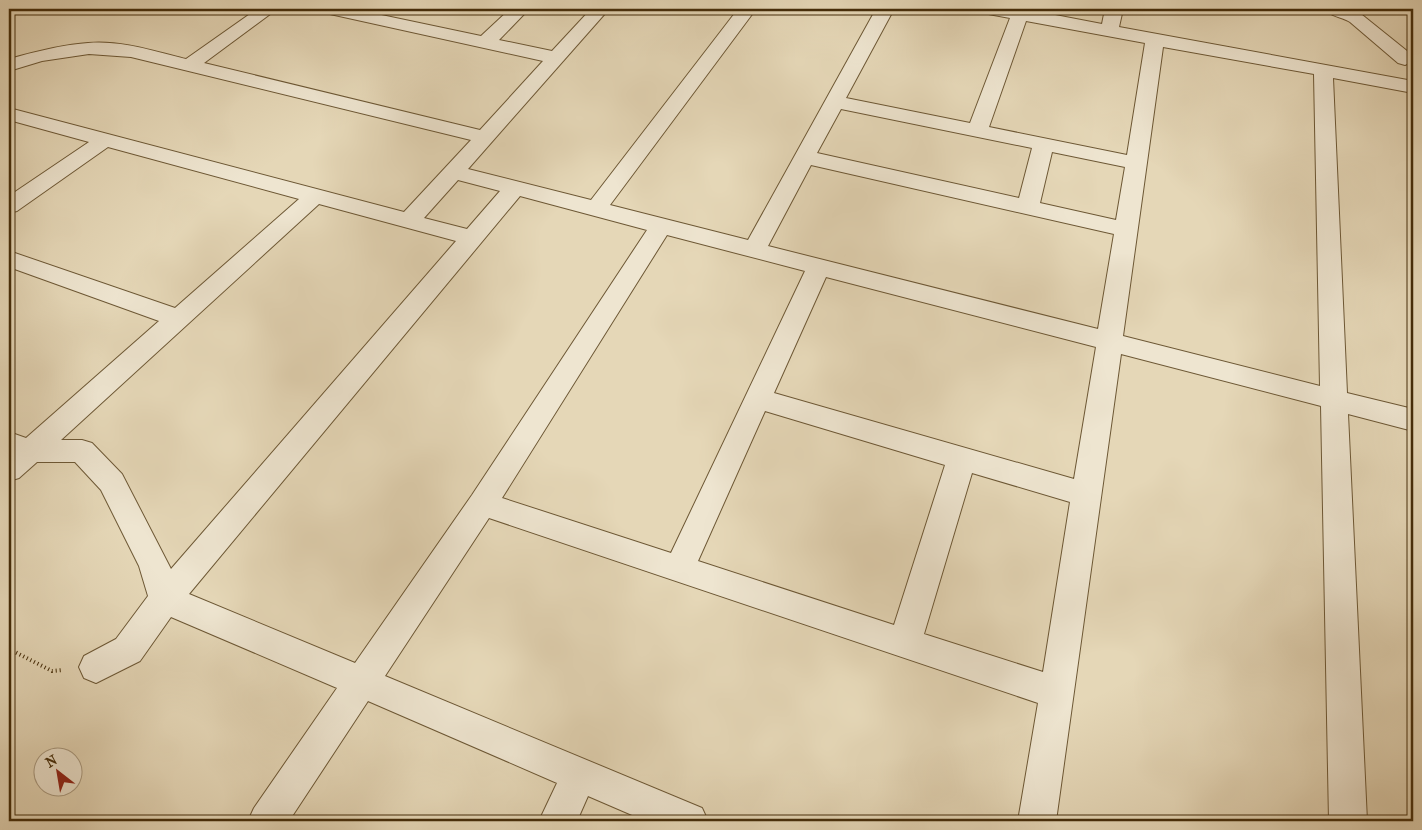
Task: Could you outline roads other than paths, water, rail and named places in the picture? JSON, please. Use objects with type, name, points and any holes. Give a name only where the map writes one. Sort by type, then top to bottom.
[{"type":"street","points":[[189,64],[268,9]]},
{"type":"street","points":[[330,9],[556,58]]},
{"type":"street","points":[[486,42],[520,9]]},
{"type":"street","points":[[409,221],[600,9]]},
{"type":"street","points":[[596,209],[747,9]]},
{"type":"street","points":[[754,250],[885,9]]},
{"type":"street","points":[[989,9],[1016,12],[1413,87]]},
{"type":"street","points":[[1109,31],[1114,9]]},
{"type":"street","points":[[1333,9],[1350,14],[1409,57]]},
{"type":"street","points":[[977,130],[1016,12]]},
{"type":"street","points":[[1037,821],[1155,39]]},
{"type":"street","points":[[9,65],[40,56],[89,48],[131,50],[485,137]]},
{"type":"street","points":[[1358,76],[1409,57]]},
{"type":"street","points":[[1323,70],[1348,821]]},
{"type":"street","points":[[835,102],[1136,163]]},
{"type":"street","points":[[9,114],[472,238]]},
{"type":"street","points":[[9,206],[105,140]]},
{"type":"street","points":[[1028,206],[1044,144]]},
{"type":"street","points":[[805,157],[1126,229]]},
{"type":"street","points":[[453,172],[1109,342],[1335,398],[1413,420]]},
{"type":"street","points":[[96,667],[128,650],[165,599],[515,188]]},
{"type":"street","points":[[15,455],[178,318],[315,196]]},
{"type":"street","points":[[267,821],[482,504],[661,226]]},
{"type":"street","points":[[9,259],[178,318]]},
{"type":"street","points":[[679,569],[819,266]]},
{"type":"street","points":[[758,400],[1086,495]]},
{"type":"street","points":[[15,455],[82,451],[112,482],[154,565],[165,599],[689,821]]},
{"type":"street","points":[[906,643],[962,458]]},
{"type":"street","points":[[482,504],[1056,693]]},
{"type":"street","points":[[558,821],[579,775]]}]
